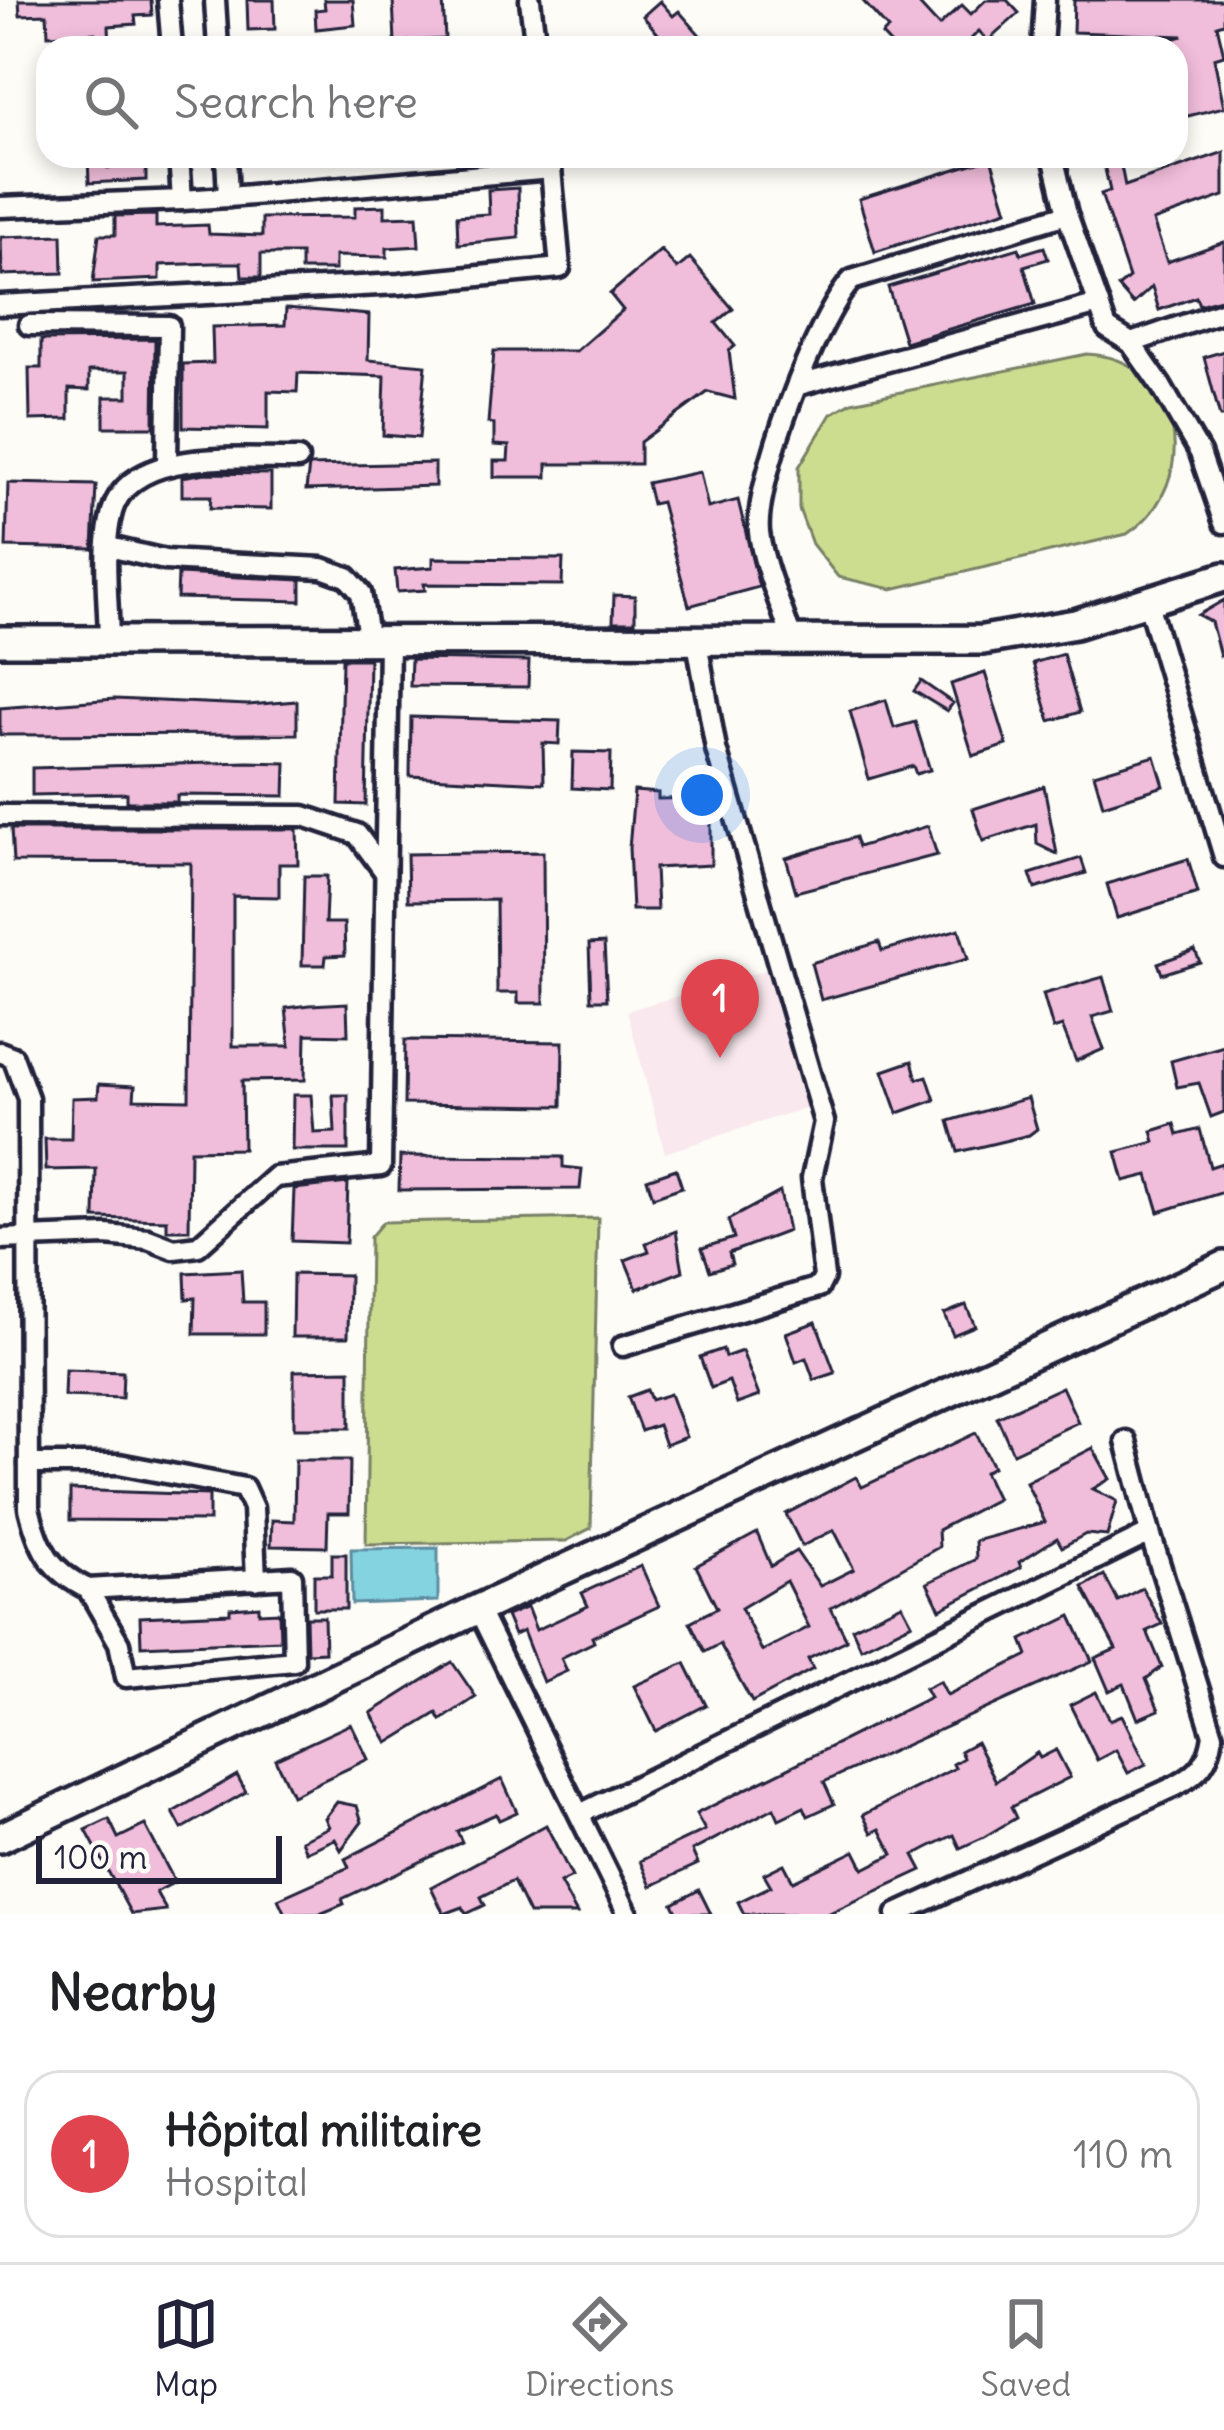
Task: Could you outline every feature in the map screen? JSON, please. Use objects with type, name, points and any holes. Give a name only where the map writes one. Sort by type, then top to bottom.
[{"type":"street","points":[[168,0],[171,36]]},
{"type":"street","points":[[215,0],[217,36]]},
{"type":"street","points":[[530,0],[534,36]]},
{"type":"street","points":[[1043,36],[1045,0]]},
{"type":"street","points":[[180,168],[182,200]]},
{"type":"street","points":[[227,168],[228,197]]},
{"type":"street","points":[[0,207],[228,197],[496,168]]},
{"type":"street","points":[[0,305],[399,284],[560,268],[552,168]]},
{"type":"street","points":[[1056,168],[1066,214],[1108,328],[1131,343],[1199,453],[1224,524]]},
{"type":"street","points":[[792,640],[759,535],[759,513],[823,320],[852,280],[1066,214]]},
{"type":"street","points":[[799,385],[1099,304]]},
{"type":"street","points":[[1131,343],[1224,311]]},
{"type":"street","points":[[29,325],[170,326],[167,462]]},
{"type":"street","points":[[109,644],[111,513],[120,493],[167,462],[298,459]]},
{"type":"street","points":[[0,1239],[106,1234],[148,1239],[174,1249],[198,1246],[274,1177],[381,1166],[384,871],[379,642],[361,593],[347,578],[322,568],[165,560],[110,547]]},
{"type":"street","points":[[0,641],[983,640],[1075,625],[1224,577]]},
{"type":"street","points":[[1148,603],[1224,857]]},
{"type":"street","points":[[623,1346],[819,1287],[824,1277],[812,1178],[824,1122],[716,749],[697,642]]},
{"type":"street","points":[[0,815],[304,816],[357,834],[384,871]]},
{"type":"street","points":[[0,1052],[13,1057],[28,1098],[28,1508],[38,1543],[58,1574],[88,1589],[292,1577],[294,1661],[127,1677],[118,1643],[88,1589]]},
{"type":"street","points":[[0,1838],[478,1610],[1224,1266]]},
{"type":"street","points":[[897,1914],[1176,1786],[1195,1776],[1210,1757],[1213,1735],[1126,1441]]},
{"type":"street","points":[[29,1464],[119,1464],[244,1488],[253,1508],[256,1580]]},
{"type":"street","points":[[580,1814],[1150,1533]]},
{"type":"street","points":[[478,1610],[628,1914]]},
{"type":"shaded area","points":[[775,967],[814,1105],[665,1153],[627,1011]]},
{"type":"green space","points":[[1087,354],[1120,361],[1145,377],[1163,400],[1172,427],[1174,456],[1167,485],[1151,512],[1127,534],[892,589],[838,577],[812,544],[799,509],[799,467],[831,414],[852,402]]},
{"type":"green space","points":[[598,1218],[591,1528],[566,1541],[366,1544],[370,1237],[383,1222]]},
{"type":"water","points":[[438,1548],[438,1601],[352,1604],[351,1549]]},
{"type":"building","points":[[19,0],[151,0],[152,15],[135,16],[136,24],[109,26],[109,36],[95,36],[48,35],[47,14],[20,15]]},
{"type":"building","points":[[247,0],[274,0],[275,29],[248,30]]},
{"type":"building","points":[[324,0],[353,0],[355,25],[316,29],[315,10],[325,9]]},
{"type":"building","points":[[393,0],[443,0],[445,36],[395,36]]},
{"type":"building","points":[[862,0],[915,0],[939,26],[962,5],[971,14],[986,0],[1007,0],[1019,13],[994,36],[979,31],[974,36],[883,36],[888,29]]},
{"type":"building","points":[[1074,0],[1224,0],[1224,23],[1217,25],[1224,55],[1214,58],[1224,107],[1188,116],[1188,36],[1073,32]]},
{"type":"building","points":[[660,1],[673,16],[679,11],[700,35],[660,36],[643,16]]},
{"type":"building","points":[[1224,152],[1224,196],[1153,221],[1167,262],[1224,242],[1224,298],[1199,305],[1196,297],[1159,310],[1152,287],[1133,304],[1118,287],[1129,278],[1101,194],[1110,191],[1105,168],[1121,168],[1125,186]]},
{"type":"building","points":[[88,168],[146,168],[146,180],[89,183]]},
{"type":"building","points":[[959,168],[994,168],[1007,210],[875,252],[859,199]]},
{"type":"building","points":[[518,188],[519,238],[458,244],[457,216],[489,214],[488,190]]},
{"type":"building","points":[[385,206],[385,217],[417,216],[419,246],[387,248],[387,257],[335,256],[335,270],[301,270],[301,254],[261,254],[261,277],[242,277],[241,263],[213,263],[160,265],[160,279],[93,282],[99,235],[115,235],[115,216],[156,215],[156,227],[208,225],[209,234],[262,236],[262,218],[355,217],[355,207]]},
{"type":"building","points":[[62,235],[63,273],[2,275],[1,237]]},
{"type":"building","points":[[1044,247],[1048,259],[1024,266],[1035,304],[905,342],[888,287],[1019,248],[1021,254]]},
{"type":"building","points":[[661,250],[677,269],[690,258],[733,309],[716,323],[735,346],[729,351],[735,399],[708,392],[640,442],[640,464],[547,464],[547,477],[494,477],[494,461],[508,461],[509,446],[494,445],[494,424],[488,423],[494,351],[576,351],[623,310],[610,294]]},
{"type":"building","points":[[286,308],[369,315],[368,360],[426,365],[419,438],[383,435],[385,376],[298,373],[297,392],[268,391],[268,429],[183,427],[183,364],[213,363],[212,327],[285,325]]},
{"type":"building","points":[[155,339],[154,427],[104,427],[104,397],[128,397],[128,371],[89,371],[89,390],[69,389],[69,419],[30,420],[29,368],[41,368],[41,340]]},
{"type":"building","points":[[1224,351],[1224,417],[1220,417],[1204,357]]},
{"type":"building","points":[[435,463],[435,486],[306,490],[309,466]]},
{"type":"building","points":[[700,472],[708,508],[738,500],[759,587],[689,606],[661,502],[652,504],[647,483]]},
{"type":"building","points":[[271,474],[271,509],[210,508],[211,496],[182,496],[182,477]]},
{"type":"building","points":[[8,483],[96,485],[93,549],[6,547]]},
{"type":"building","points":[[433,558],[563,559],[562,585],[424,584],[425,590],[397,592],[395,570],[433,567]]},
{"type":"building","points":[[178,574],[301,580],[301,601],[177,598]]},
{"type":"building","points":[[614,595],[635,596],[635,622],[613,622]]},
{"type":"building","points":[[1224,600],[1224,656],[1220,656],[1211,622],[1198,615]]},
{"type":"building","points":[[1063,654],[1080,712],[1050,721],[1033,663]]},
{"type":"building","points":[[342,659],[369,659],[366,805],[339,804]]},
{"type":"building","points":[[411,659],[529,661],[528,687],[410,686]]},
{"type":"building","points":[[985,673],[1007,745],[973,756],[951,684]]},
{"type":"building","points":[[921,681],[953,703],[947,711],[914,691]]},
{"type":"building","points":[[115,699],[248,705],[297,701],[297,734],[0,735],[0,708]]},
{"type":"building","points":[[886,700],[894,728],[915,722],[930,770],[916,774],[913,766],[869,779],[850,711]]},
{"type":"building","points":[[411,717],[560,721],[559,744],[543,743],[544,783],[410,776]]},
{"type":"building","points":[[573,752],[611,753],[610,790],[572,788]]},
{"type":"building","points":[[1155,756],[1164,786],[1103,805],[1094,774]]},
{"type":"building","points":[[286,763],[285,796],[177,795],[177,802],[127,802],[127,793],[32,795],[32,768]]},
{"type":"building","points":[[1044,786],[1057,854],[1037,844],[1036,824],[983,841],[973,809]]},
{"type":"building","points":[[634,791],[658,793],[658,799],[711,798],[711,865],[655,868],[657,910],[632,910],[629,848]]},
{"type":"building","points":[[928,826],[937,855],[796,892],[786,858],[855,837],[858,847]]},
{"type":"building","points":[[11,829],[297,829],[298,864],[279,864],[279,897],[233,896],[233,1046],[290,1046],[286,1008],[310,1005],[347,1003],[348,1035],[306,1034],[305,1080],[242,1081],[243,1149],[190,1150],[189,1230],[167,1230],[167,1220],[95,1218],[96,1169],[46,1170],[45,1139],[71,1139],[72,1098],[98,1097],[99,1084],[135,1086],[134,1099],[189,1100],[191,863],[13,862]]},
{"type":"building","points":[[543,852],[544,1003],[518,1003],[518,993],[497,993],[496,900],[408,901],[407,854]]},
{"type":"building","points":[[1081,858],[1086,873],[1035,889],[1030,874]]},
{"type":"building","points":[[1188,859],[1198,893],[1117,918],[1107,884]]},
{"type":"building","points":[[304,876],[327,876],[325,923],[344,923],[345,955],[326,956],[325,965],[302,965]]},
{"type":"building","points":[[959,929],[968,959],[821,1000],[811,963],[879,942],[882,951]]},
{"type":"building","points":[[604,943],[607,1000],[591,1000],[589,944]]},
{"type":"building","points":[[1195,950],[1200,962],[1162,974],[1158,963]]},
{"type":"building","points":[[1103,977],[1113,1011],[1092,1017],[1104,1049],[1076,1061],[1062,1026],[1053,1029],[1043,994]]},
{"type":"building","points":[[405,1040],[563,1042],[562,1106],[404,1104]]},
{"type":"building","points":[[1224,1046],[1224,1112],[1211,1117],[1199,1083],[1177,1087],[1171,1061]]},
{"type":"building","points":[[912,1061],[917,1079],[927,1076],[935,1100],[898,1113],[883,1071]]},
{"type":"building","points":[[293,1095],[311,1095],[314,1133],[335,1132],[333,1095],[348,1095],[348,1150],[292,1150]]},
{"type":"building","points":[[1028,1098],[1037,1129],[958,1152],[949,1121]]},
{"type":"building","points":[[1175,1124],[1178,1135],[1200,1129],[1210,1167],[1222,1163],[1224,1192],[1159,1212],[1148,1175],[1124,1181],[1116,1152],[1155,1142],[1152,1131]]},
{"type":"building","points":[[400,1156],[563,1157],[563,1167],[582,1169],[580,1189],[399,1190]]},
{"type":"building","points":[[676,1169],[682,1187],[653,1197],[647,1179]]},
{"type":"building","points":[[348,1183],[346,1243],[292,1241],[294,1189]]},
{"type":"building","points":[[780,1192],[788,1231],[729,1253],[732,1264],[710,1271],[702,1248],[734,1238],[728,1220]]},
{"type":"building","points":[[676,1231],[683,1271],[637,1289],[625,1260],[649,1251],[646,1243]]},
{"type":"building","points":[[241,1270],[243,1302],[264,1302],[264,1334],[194,1334],[195,1298],[186,1299],[185,1273]]},
{"type":"building","points":[[293,1274],[349,1275],[348,1337],[292,1337]]},
{"type":"building","points":[[966,1305],[975,1326],[953,1335],[944,1314]]},
{"type":"building","points":[[816,1322],[835,1373],[814,1380],[806,1358],[796,1362],[786,1333]]},
{"type":"building","points":[[723,1349],[725,1357],[742,1351],[759,1396],[737,1404],[729,1381],[711,1388],[700,1357]]},
{"type":"building","points":[[65,1370],[123,1372],[122,1398],[64,1396]]},
{"type":"building","points":[[350,1370],[350,1428],[294,1428],[294,1371]]},
{"type":"building","points":[[1062,1387],[1078,1422],[1013,1453],[997,1417]]},
{"type":"building","points":[[647,1390],[651,1400],[670,1394],[686,1437],[665,1445],[658,1425],[641,1431],[628,1397]]},
{"type":"building","points":[[976,1433],[993,1467],[984,1472],[997,1499],[938,1530],[939,1547],[831,1608],[847,1640],[808,1659],[813,1669],[752,1702],[720,1644],[705,1652],[690,1622],[717,1608],[696,1566],[757,1533],[771,1566],[796,1551],[820,1586],[854,1569],[834,1530],[802,1546],[786,1514],[856,1477],[862,1487]],"holes":[[[786,1581],[809,1627],[762,1651],[741,1608]]]},
{"type":"building","points":[[1093,1448],[1110,1479],[1093,1489],[1117,1501],[1107,1536],[1086,1534],[1062,1547],[1057,1538],[1019,1562],[1021,1567],[940,1609],[927,1583],[976,1559],[975,1541],[1045,1522],[1026,1482]]},
{"type":"building","points":[[295,1460],[350,1460],[349,1513],[328,1513],[327,1547],[271,1546],[272,1520],[294,1521]]},
{"type":"building","points":[[70,1490],[209,1495],[209,1521],[70,1520]]},
{"type":"building","points":[[332,1554],[346,1554],[346,1609],[314,1609],[314,1575],[332,1575]]},
{"type":"building","points":[[641,1566],[659,1606],[592,1637],[594,1642],[561,1658],[567,1671],[543,1682],[523,1631],[514,1635],[506,1616],[527,1607],[536,1630],[588,1606],[582,1593]]},
{"type":"building","points":[[1104,1575],[1118,1601],[1142,1588],[1162,1624],[1147,1631],[1162,1667],[1146,1679],[1159,1710],[1138,1719],[1124,1684],[1109,1691],[1095,1658],[1116,1649],[1083,1587]]},
{"type":"building","points":[[902,1604],[912,1623],[861,1648],[852,1628]]},
{"type":"building","points":[[259,1606],[259,1613],[279,1612],[280,1640],[141,1646],[140,1617],[230,1613],[230,1608]]},
{"type":"building","points":[[1071,1616],[1092,1661],[824,1782],[834,1804],[808,1816],[804,1807],[779,1819],[774,1808],[692,1851],[698,1864],[651,1886],[640,1861],[705,1830],[696,1814],[930,1697],[925,1688],[940,1681],[947,1695],[1028,1655],[1022,1640]]},
{"type":"building","points":[[306,1617],[324,1617],[325,1652],[307,1653]]},
{"type":"building","points":[[452,1662],[476,1697],[441,1720],[437,1713],[388,1743],[371,1713]]},
{"type":"building","points":[[685,1663],[706,1705],[656,1731],[634,1686]]},
{"type":"building","points":[[1096,1692],[1110,1720],[1122,1715],[1146,1764],[1128,1773],[1116,1750],[1097,1760],[1070,1705]]},
{"type":"building","points":[[351,1724],[368,1759],[292,1795],[275,1759]]},
{"type":"building","points":[[976,1742],[996,1781],[1037,1753],[1040,1758],[1056,1750],[1070,1777],[1011,1807],[1016,1818],[984,1837],[960,1848],[954,1835],[927,1848],[914,1855],[922,1870],[827,1914],[744,1914],[738,1902],[771,1886],[764,1874],[784,1864],[793,1881],[855,1851],[864,1869],[893,1854],[880,1829],[872,1833],[863,1815],[955,1768],[953,1764],[963,1758],[960,1751]]},
{"type":"building","points":[[237,1775],[246,1792],[182,1829],[173,1812]]},
{"type":"building","points":[[502,1779],[517,1812],[499,1820],[496,1814],[457,1831],[462,1842],[342,1899],[344,1904],[320,1914],[285,1914],[278,1899],[349,1867],[345,1859]]},
{"type":"building","points":[[337,1802],[357,1806],[362,1822],[341,1850],[335,1839],[306,1852],[301,1840],[329,1827],[325,1818]]},
{"type":"building","points":[[109,1819],[118,1838],[145,1825],[175,1882],[156,1892],[166,1910],[131,1914],[86,1830]]},
{"type":"building","points":[[546,1825],[572,1877],[560,1883],[577,1914],[529,1914],[513,1881],[481,1897],[485,1905],[466,1914],[463,1907],[444,1914],[431,1887]]},
{"type":"building","points":[[699,1890],[711,1914],[678,1914],[673,1904]]},
{"type":"place","name":"Hôpital militaire","points":[[720,1058]]}]
